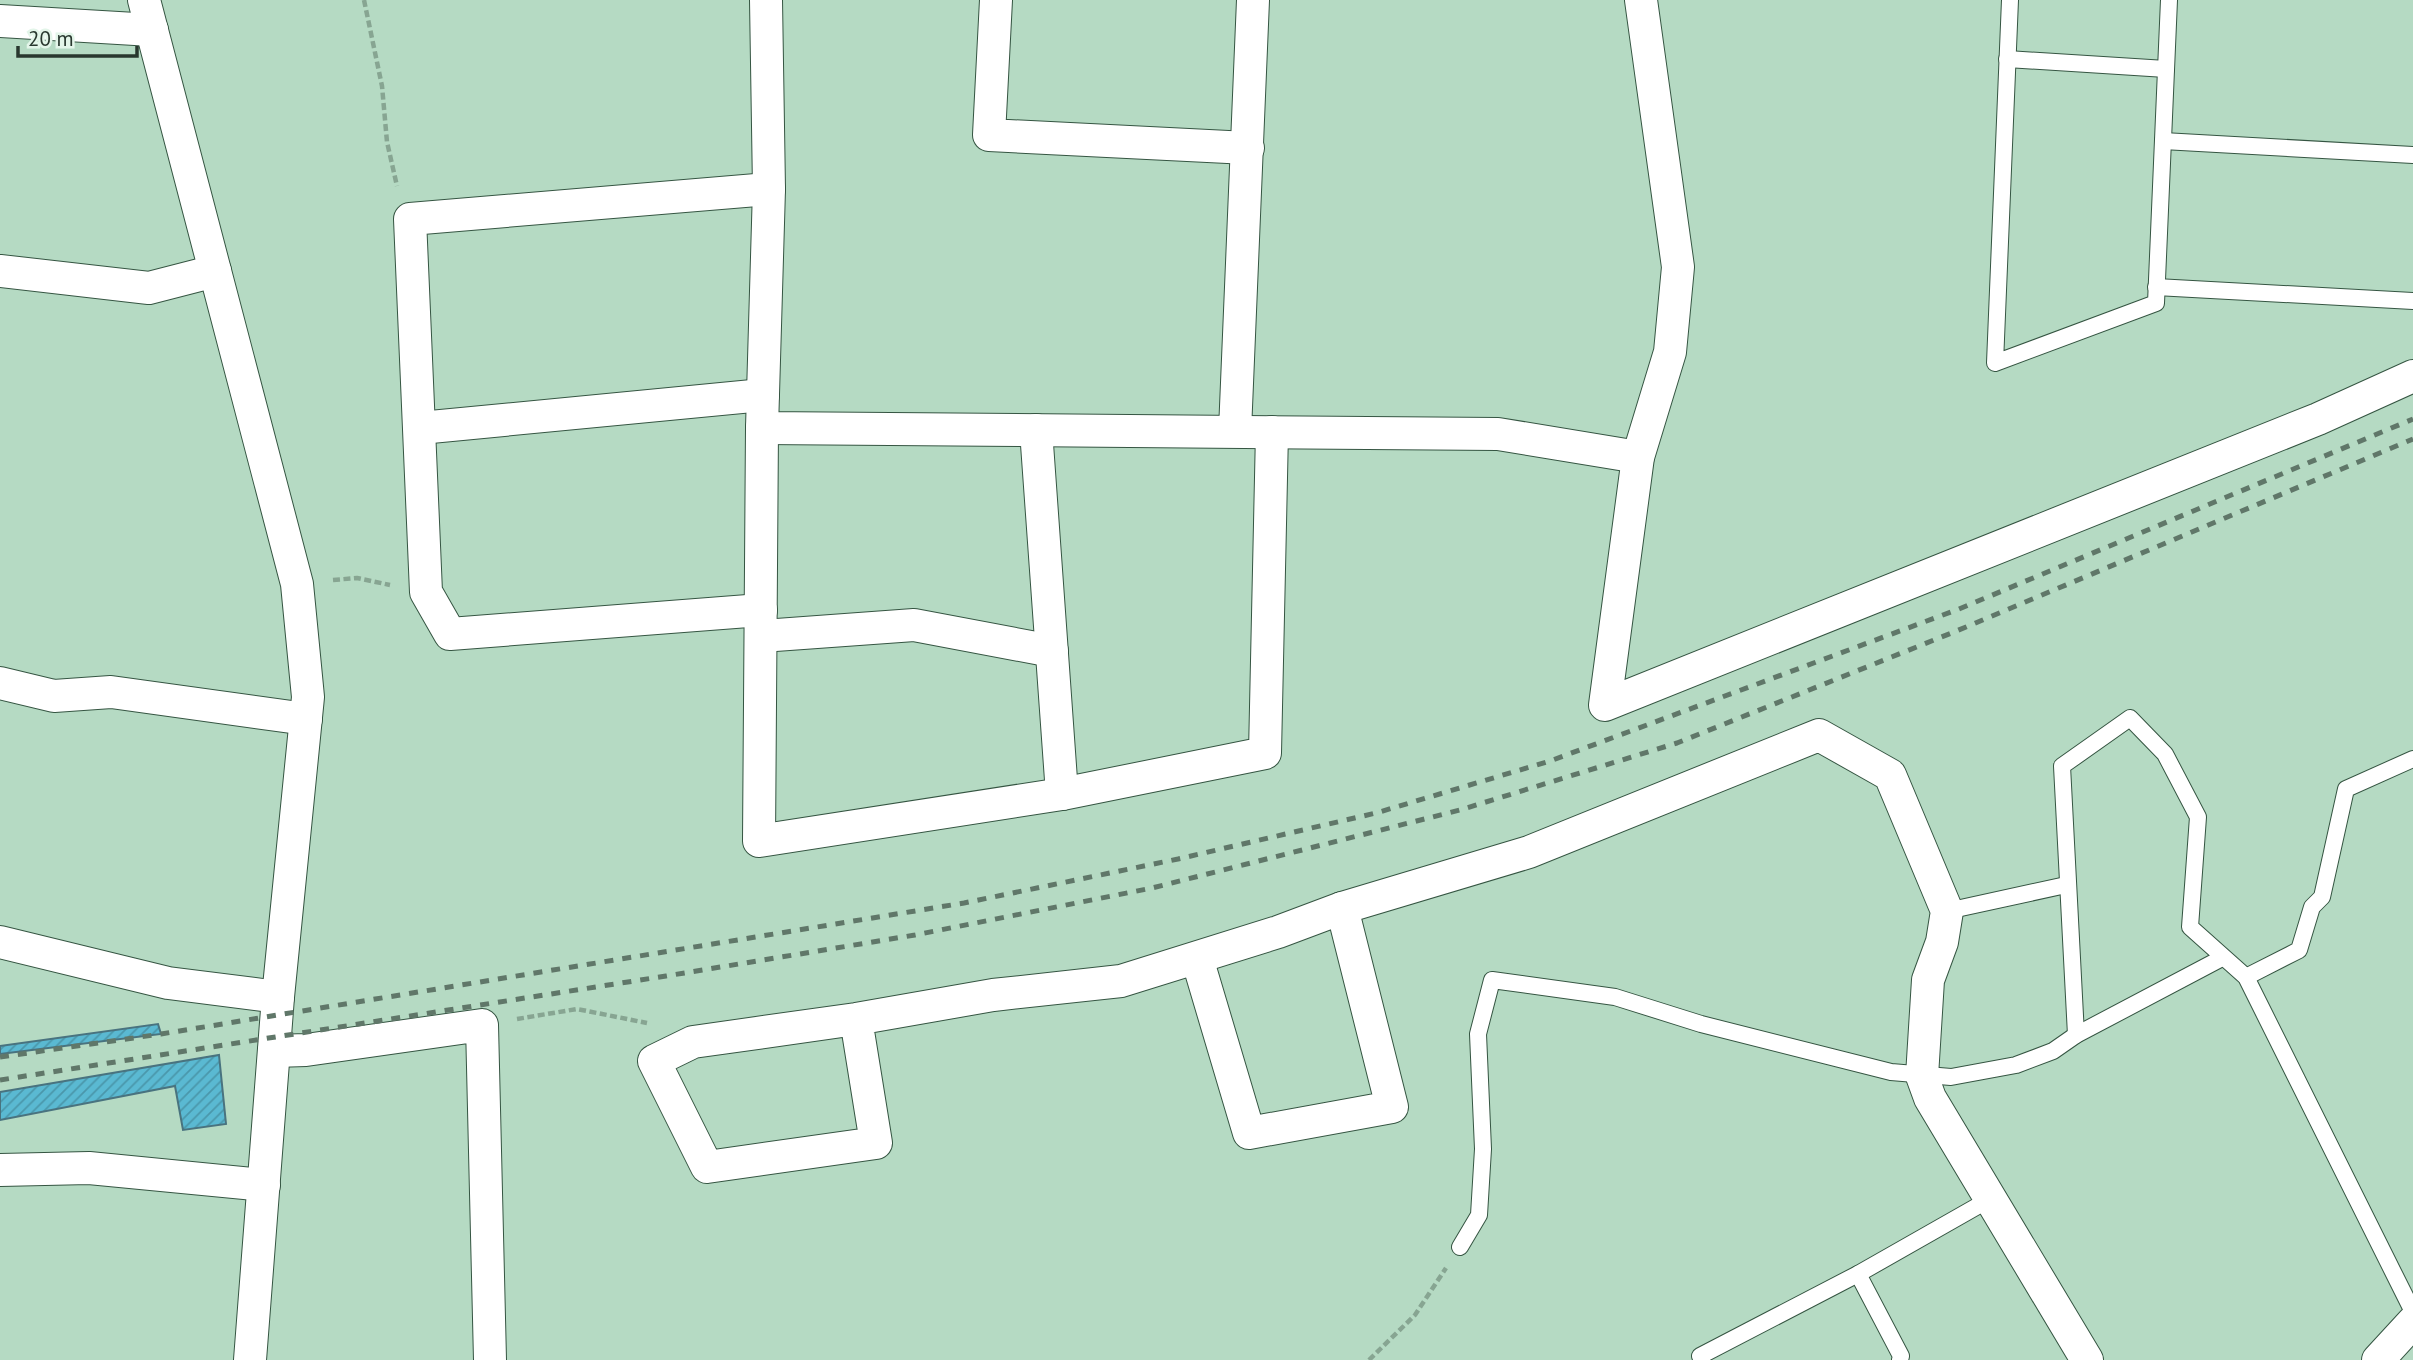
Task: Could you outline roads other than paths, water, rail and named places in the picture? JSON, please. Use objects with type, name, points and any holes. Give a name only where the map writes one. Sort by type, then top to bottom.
[{"type":"street","points":[[766,0],[769,190],[762,428],[759,841],[1062,793],[1265,753],[1272,432]]},
{"type":"street","points":[[996,0],[989,135],[1248,148]]},
{"type":"street","points":[[1235,431],[1254,0]]},
{"type":"street","points":[[1641,0],[1678,267],[1670,352],[1638,457],[1605,705],[2318,419],[2413,376]]},
{"type":"street","points":[[0,21],[148,15],[297,584],[308,698],[278,997],[250,1360]]},
{"type":"street","points":[[769,190],[410,219],[426,592],[450,634],[761,623],[914,625],[1052,651]]},
{"type":"street","points":[[0,271],[149,288],[215,271]]},
{"type":"street","points":[[420,428],[763,395]]},
{"type":"street","points":[[762,428],[1498,434],[1638,457]]},
{"type":"street","points":[[1036,430],[1062,793]]},
{"type":"street","points":[[0,683],[54,696],[111,692],[306,719]]},
{"type":"street","points":[[856,1019],[876,1143],[707,1167],[654,1061],[693,1042],[856,1019],[993,995],[1121,981],[1342,908],[1529,852],[1819,735],[1890,775],[1947,911],[1942,942],[1928,979],[1922,1076],[1930,1098],[2087,1360]]},
{"type":"street","points":[[1197,958],[1249,1133],[1392,1107],[1342,908]]},
{"type":"street","points":[[0,942],[168,983],[278,997]]},
{"type":"street","points":[[274,1051],[306,1050],[482,1025],[490,1360]]},
{"type":"street","points":[[0,1170],[89,1168],[264,1185]]},
{"type":"street","points":[[2378,1360],[2413,1322]]},
{"type":"lane","points":[[2010,0],[1995,363],[2155,303],[2169,0]]},
{"type":"lane","points":[[2007,59],[2166,69]]},
{"type":"lane","points":[[2163,141],[2413,155]]},
{"type":"lane","points":[[2156,286],[2413,301]]},
{"type":"lane","points":[[2076,1035],[2066,885],[2062,765],[2130,718],[2165,754],[2198,817],[2190,927],[2246,977],[2413,1312]]},
{"type":"lane","points":[[2246,977],[2299,950],[2312,907],[2322,897],[2346,789],[2413,759]]},
{"type":"lane","points":[[1947,911],[2066,885]]},
{"type":"lane","points":[[1460,1247],[1479,1214],[1483,1149],[1478,1034],[1492,980],[1615,997],[1713,1027],[1891,1072],[1951,1077],[2016,1065],[2053,1051],[2076,1035],[2222,958]]},
{"type":"lane","points":[[1702,1360],[1700,1356],[1858,1274],[1990,1199]]},
{"type":"lane","points":[[1858,1274],[1901,1356],[1900,1360]]},
{"type":"railway","points":[[0,1057],[161,1034],[964,903],[1178,859],[1376,813],[1550,761],[1959,609],[2413,419]]},
{"type":"railway","points":[[0,1080],[915,935],[1152,888],[1460,810],[1677,743],[1954,632],[2413,439]]}]
